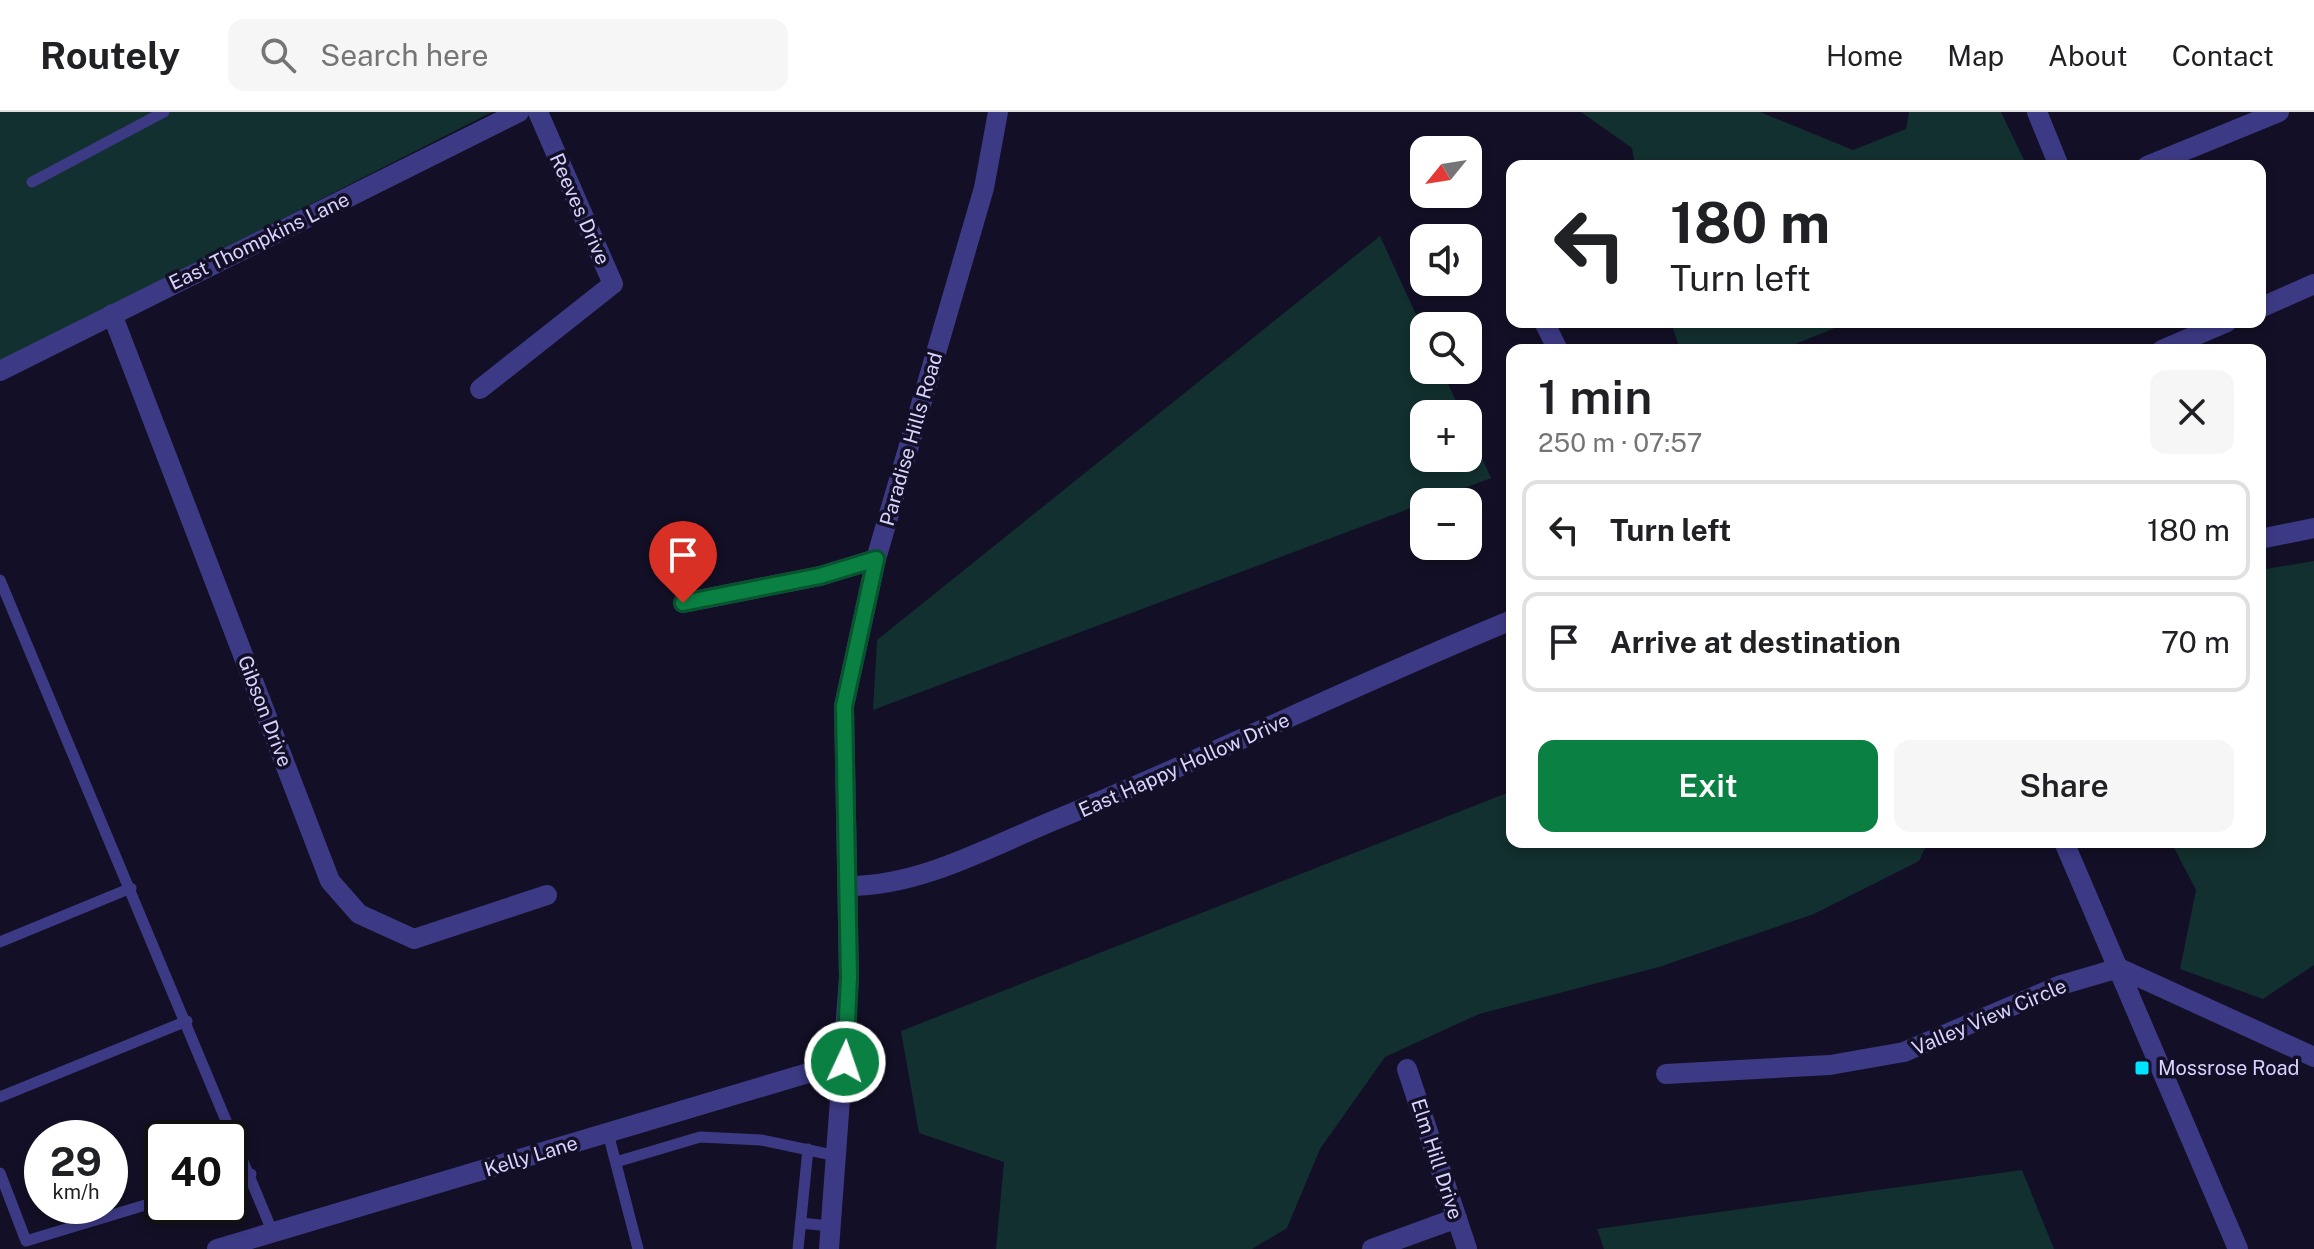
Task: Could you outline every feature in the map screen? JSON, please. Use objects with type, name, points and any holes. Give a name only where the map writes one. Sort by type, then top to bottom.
[{"type":"street","name":"East Thompkins Lane","points":[[0,371],[519,112]]},
{"type":"street","name":"Reeves Drive","points":[[480,389],[613,284],[538,112]]},
{"type":"street","name":"Paradise Hills Road","points":[[829,1249],[845,1062],[849,886],[844,706],[876,559],[984,188],[998,112]]},
{"type":"street","points":[[2037,112],[2057,160]]},
{"type":"street","points":[[2162,160],[2279,112]]},
{"type":"street","points":[[2266,305],[2314,284]]},
{"type":"street","name":"Gibson Drive","points":[[112,314],[330,881],[359,914],[414,939],[547,895]]},
{"type":"street","points":[[2176,344],[2213,328]]},
{"type":"street","points":[[2266,538],[2314,528]]},
{"type":"street","points":[[683,603],[820,576],[876,559]]},
{"type":"street","name":"East Happy Hollow Drive","points":[[849,886],[878,886],[907,880],[984,850],[1166,775],[1506,623]]},
{"type":"street","points":[[2067,848],[2238,1249]]},
{"type":"street","points":[[2119,968],[2314,1057]]},
{"type":"street","name":"Valley View Circle","points":[[1666,1074],[1830,1065],[1904,1052],[2061,985],[2119,968]]},
{"type":"street","name":"Kelly Lane","points":[[217,1249],[248,1245],[273,1233],[845,1062]]},
{"type":"street","name":"Elm Hill Drive","points":[[1407,1069],[1467,1249]]},
{"type":"street","points":[[1372,1249],[1457,1218]]},
{"type":"lane","points":[[32,182],[164,112]]},
{"type":"lane","points":[[0,580],[251,1174],[273,1233]]},
{"type":"lane","points":[[0,942],[131,888]]},
{"type":"lane","points":[[0,1097],[187,1021]]},
{"type":"lane","points":[[608,1133],[638,1249]]},
{"type":"lane","points":[[616,1162],[700,1137],[761,1140],[837,1156]]},
{"type":"lane","points":[[798,1249],[808,1149]]},
{"type":"lane","points":[[0,1173],[26,1241],[144,1205]]},
{"type":"lane","points":[[801,1223],[830,1226]]},
{"type":"green space","points":[[0,112],[492,112],[0,362]]},
{"type":"green space","points":[[1581,112],[1760,112],[1853,150],[1906,129],[1909,112],[2001,112],[2024,160],[1634,160],[1632,148]]},
{"type":"green space","points":[[1380,236],[1415,312],[1410,312],[1410,384],[1448,384],[1456,400],[1410,400],[1410,472],[1482,472],[1482,458],[1491,478],[1464,488],[1410,488],[1410,508],[873,710],[877,640]]},
{"type":"green space","points":[[1673,328],[1835,328],[1795,344],[1678,344]]},
{"type":"green space","points":[[2314,561],[2314,965],[2263,999],[2180,969],[2196,890],[2174,848],[2266,848],[2266,569]]},
{"type":"green space","points":[[1506,793],[1506,848],[1925,848],[1919,861],[1814,914],[1659,967],[1479,1014],[1385,1057],[1320,1149],[1287,1228],[1252,1249],[996,1249],[1004,1162],[919,1133],[901,1031]]},
{"type":"green space","points":[[2022,1170],[2054,1249],[1604,1249],[1597,1229]]},
{"type":"place","name":"Mossrose Road","points":[[2142,1068]]},
{"type":"route","points":[[683,603],[820,576],[876,559],[844,706],[849,886],[845,1062]]}]
